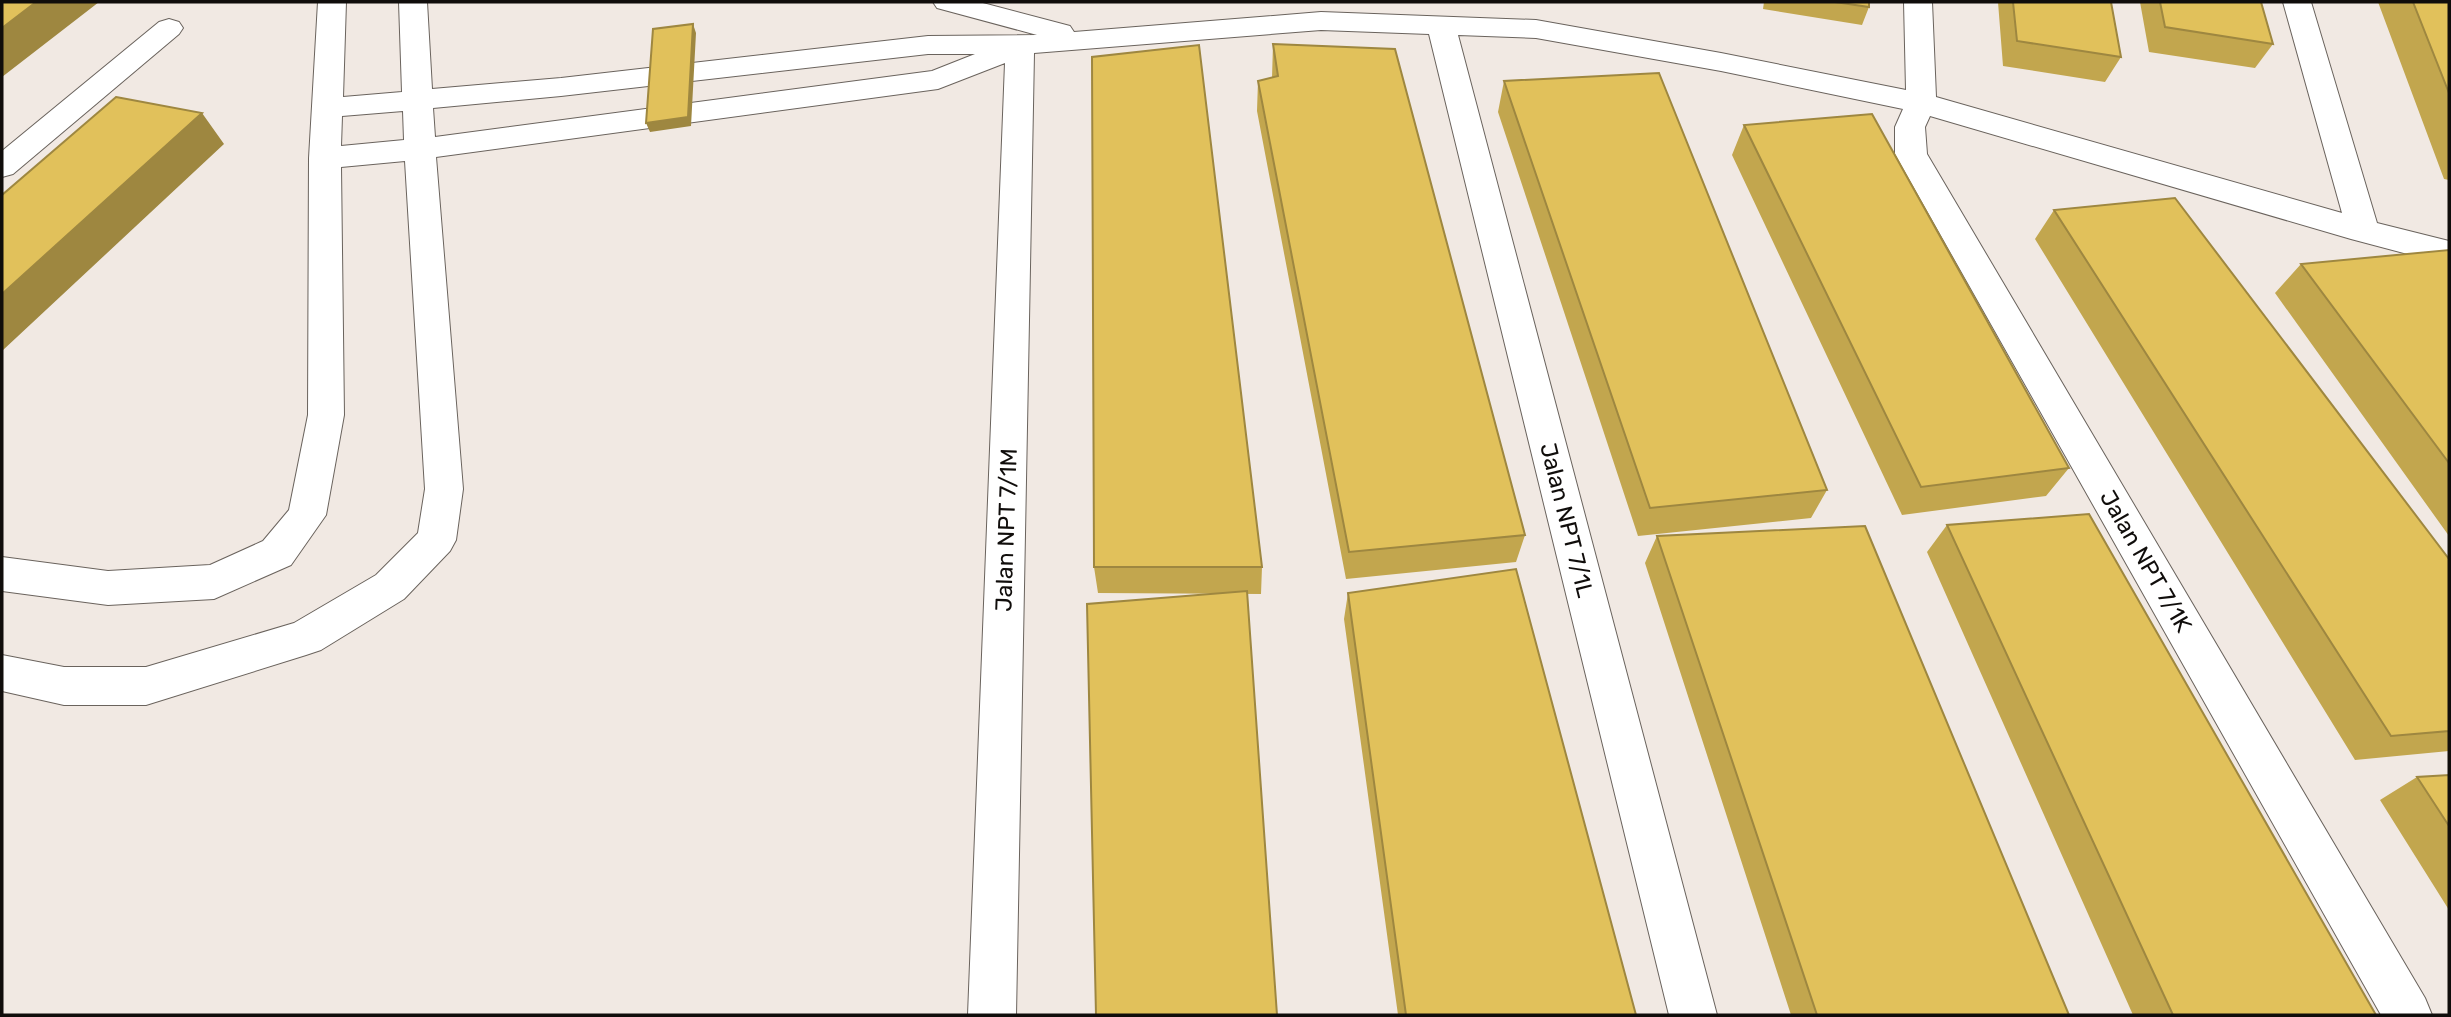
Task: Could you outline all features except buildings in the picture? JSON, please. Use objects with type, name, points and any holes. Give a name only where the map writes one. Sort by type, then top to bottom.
[{"type":"street","points":[[2,574],[108,588],[214,582],[277,553],[307,515],[326,415],[326,158],[332,2]]},
{"type":"street","points":[[2,673],[64,686],[146,686],[279,646],[306,637],[390,587],[436,540],[444,489],[420,149],[413,2]]},
{"type":"street","points":[[947,2],[1086,39]]},
{"type":"street","points":[[1191,2],[1208,30]]},
{"type":"street","name":"Jalan NPT 7/1K","points":[[1918,2],[1921,103],[1910,127],[1911,154],[2408,1015]]},
{"type":"street","points":[[2297,2],[2363,230]]},
{"type":"street","points":[[327,108],[561,87],[928,45],[1020,46],[1321,21],[1441,25],[1539,16],[1721,62],[1921,103],[2363,230],[2444,258]]},
{"type":"street","name":"Jalan NPT 7/1L","points":[[1441,25],[1693,1015]]},
{"type":"street","points":[[2,167],[169,28]]},
{"type":"street","points":[[326,158],[420,149],[938,80],[1020,46]]},
{"type":"street","name":"Jalan NPT 7/1M","points":[[992,1015],[1020,46]]}]
